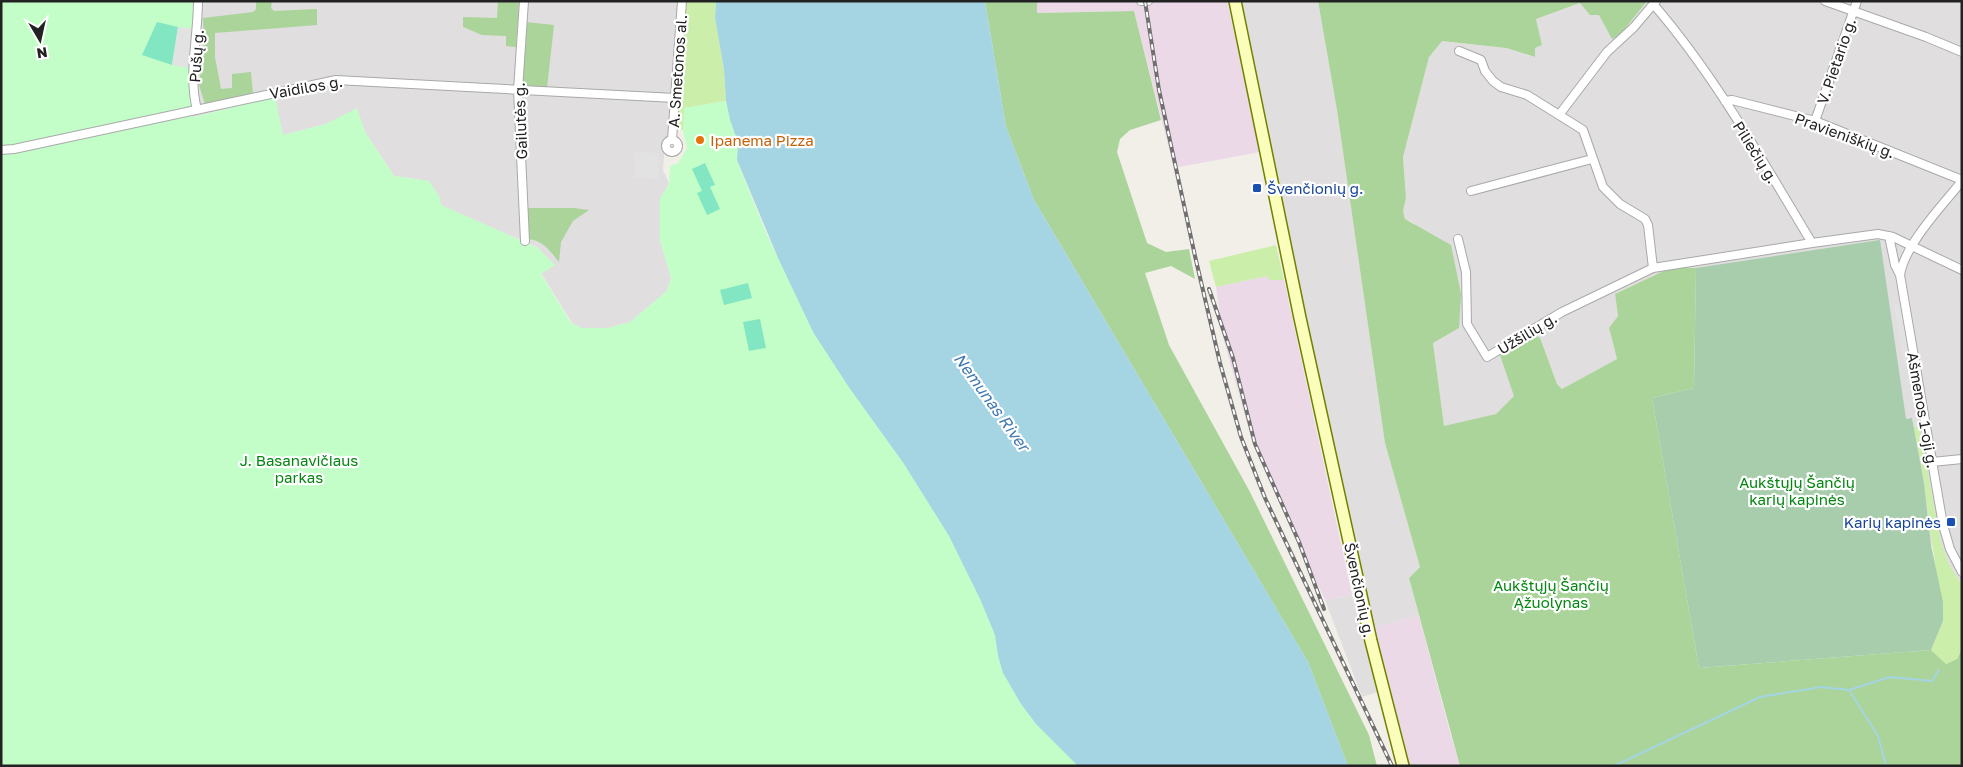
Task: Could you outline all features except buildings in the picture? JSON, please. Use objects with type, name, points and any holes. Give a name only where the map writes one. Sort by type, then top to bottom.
[{"type":"street","name":"Pušų g.","points":[[197,110],[193,81],[198,28],[198,1]]},
{"type":"street","name":"Gailutės g.","points":[[524,1],[518,90],[525,241]]},
{"type":"street","name":"A. Smetonos al.","points":[[672,140],[682,1]]},
{"type":"street","points":[[1141,1],[1148,1]]},
{"type":"street","name":"Švenčionių g.","points":[[1235,1],[1298,308],[1371,641],[1403,766]]},
{"type":"street","points":[[1825,1],[1962,52]]},
{"type":"street","name":"V. Pietario g.","points":[[1815,120],[1857,1]]},
{"type":"street","points":[[1559,115],[1607,52],[1655,3]]},
{"type":"street","name":"Piliečių g.","points":[[1655,3],[1725,101],[1812,243]]},
{"type":"street","points":[[1459,51],[1481,60],[1485,71],[1501,87],[1527,96],[1582,130],[1603,187],[1609,194],[1648,224],[1652,268]]},
{"type":"street","name":"Vaidilos g.","points":[[1,150],[14,149],[336,80],[676,98]]},
{"type":"street","name":"Pravieniškių g.","points":[[1725,101],[1732,100],[1815,120],[1962,180]]},
{"type":"street","points":[[1472,191],[1592,159]]},
{"type":"street","name":"Ašmenos 1-oji g.","points":[[1962,180],[1912,246],[1902,263],[1900,275],[1947,538],[1954,560],[1962,572]]},
{"type":"street","points":[[1812,243],[1878,234],[1889,236],[1962,270]]},
{"type":"street","points":[[1889,236],[1895,265],[1900,275]]},
{"type":"street","name":"Užšilių g.","points":[[1458,239],[1466,272],[1467,324],[1487,357],[1562,312],[1652,268],[1812,243]]},
{"type":"street","points":[[1932,462],[1962,458]]},
{"type":"shaded area","points":[[196,1],[678,1],[670,128],[665,143],[663,170],[669,183],[660,200],[660,240],[671,278],[667,291],[630,322],[608,328],[582,328],[572,323],[541,273],[539,248],[440,205],[429,181],[394,176],[365,132],[357,109],[326,124],[283,135],[274,97],[193,117],[188,76]]},
{"type":"shaded area","points":[[1037,1],[1227,1],[1260,152],[1174,168],[1134,11],[1037,13]]},
{"type":"shaded area","points":[[1240,1],[1318,1],[1337,110],[1385,443],[1420,567],[1409,578],[1419,616],[1370,628]]},
{"type":"shaded area","points":[[1647,1],[1962,1],[1962,585],[1949,564],[1941,544],[1931,545],[1924,483],[1912,419],[1906,420],[1696,268],[1670,268],[1615,294],[1618,316],[1609,329],[1617,359],[1562,389],[1557,384],[1540,339],[1514,396],[1496,414],[1444,427],[1433,343],[1459,328],[1414,223],[1405,219],[1403,211],[1406,198],[1403,157],[1429,57],[1441,41],[1506,48],[1534,57],[1534,48],[1542,45],[1536,19],[1581,3],[1599,15],[1620,35]]},
{"type":"shaded area","points":[[178,27],[195,29],[189,68],[172,65]]},
{"type":"shaded area","points":[[634,152],[659,153],[658,179],[634,178]]},
{"type":"shaded area","points":[[1267,276],[1269,280],[1284,280],[1352,595],[1325,600],[1260,459],[1246,420],[1223,337],[1216,287]]},
{"type":"shaded area","points":[[1901,304],[1911,365],[1905,366],[1894,305]]},
{"type":"shaded area","points":[[1352,595],[1378,692],[1362,697],[1325,600]]},
{"type":"shaded area","points":[[1419,616],[1460,766],[1407,766],[1370,628]]},
{"type":"green space","name":"J. Basanavičiaus parkas","points":[[1,1],[196,1],[195,29],[188,76],[193,117],[275,97],[283,135],[326,124],[357,108],[365,132],[394,176],[429,181],[440,198],[441,205],[538,248],[555,265],[541,274],[571,323],[582,328],[608,328],[630,322],[667,291],[671,278],[660,240],[660,199],[669,183],[670,166],[678,163],[687,148],[683,132],[684,108],[726,101],[738,142],[737,160],[743,176],[767,235],[813,332],[848,386],[904,464],[949,536],[980,599],[995,635],[1003,673],[1021,704],[1036,724],[1078,766],[1,766]]},
{"type":"green space","points":[[256,1],[272,1],[271,8],[274,11],[317,9],[317,25],[215,33],[215,57],[221,89],[232,88],[232,74],[251,72],[253,94],[205,104],[199,85],[204,42],[203,18],[253,12],[256,9]]},
{"type":"green space","points":[[498,1],[519,1],[516,47],[506,46],[506,36],[482,35],[463,27],[463,17],[497,18]]},
{"type":"green space","points":[[686,1],[716,1],[715,18],[724,70],[726,101],[685,108],[684,130],[678,129]]},
{"type":"green space","points":[[985,1],[1037,1],[1037,13],[1134,11],[1161,120],[1130,130],[1120,139],[1117,152],[1147,243],[1166,252],[1189,249],[1195,279],[1171,266],[1145,273],[1169,345],[1250,492],[1369,735],[1377,766],[1348,766],[1308,662],[1034,200],[1006,127]]},
{"type":"green space","name":"Aukštųjų Šančių Ąžuolynas","points":[[1318,1],[1647,1],[1620,35],[1612,39],[1599,15],[1590,15],[1580,3],[1536,19],[1542,45],[1535,48],[1535,57],[1506,48],[1442,41],[1429,57],[1403,157],[1406,198],[1403,211],[1405,219],[1451,245],[1461,294],[1459,328],[1433,343],[1444,426],[1496,414],[1514,396],[1500,355],[1536,336],[1540,338],[1557,384],[1562,389],[1617,359],[1609,328],[1618,316],[1615,294],[1670,268],[1696,268],[1694,388],[1652,398],[1699,668],[1931,650],[1946,664],[1957,659],[1962,649],[1962,760],[1960,766],[1460,766],[1409,578],[1420,567],[1385,443],[1337,110]]},
{"type":"green space","points":[[157,22],[178,27],[172,65],[142,55]]},
{"type":"green space","points":[[525,22],[554,25],[547,88],[521,87]]},
{"type":"green space","points":[[705,163],[715,185],[710,187],[720,209],[707,215],[697,193],[702,191],[692,169]]},
{"type":"green space","points":[[528,208],[574,208],[589,210],[573,221],[561,242],[559,262],[542,244],[528,239]]},
{"type":"green space","name":"Aukštųjų Šančių karių kapinės","points":[[1880,240],[1906,419],[1912,418],[1924,483],[1931,545],[1943,602],[1943,621],[1931,650],[1699,668],[1652,398],[1694,388],[1696,268]]},
{"type":"green space","points":[[1276,245],[1284,280],[1269,280],[1267,276],[1216,287],[1209,261]]},
{"type":"green space","points":[[748,283],[752,298],[724,305],[720,290]]},
{"type":"green space","points":[[760,319],[766,348],[749,351],[743,322]]},
{"type":"green space","points":[[1914,427],[1919,427],[1941,543],[1949,564],[1962,585],[1962,649],[1957,659],[1946,664],[1931,650],[1943,621],[1924,483]]},
{"type":"water","name":"Nemunas River","points":[[716,1],[985,1],[1006,127],[1034,200],[1308,662],[1348,766],[1078,766],[1036,724],[1021,704],[1003,673],[995,635],[980,599],[949,536],[904,464],[848,386],[813,332],[778,258],[737,160],[738,142],[726,101],[724,70],[715,18]]},
{"type":"waterway","points":[[1614,766],[1760,697],[1821,687],[1849,690],[1890,677],[1932,681],[1939,670]]},
{"type":"waterway","points":[[1849,690],[1878,736],[1886,766]]},
{"type":"railway","points":[[1145,1],[1159,90],[1195,256],[1220,363],[1241,437],[1265,498],[1392,766]]},
{"type":"railway","points":[[1209,289],[1233,358],[1255,444],[1299,542],[1324,609]]},
{"type":"place","name":"Ipanema Pizza","points":[[700,140]]},
{"type":"place","name":"Švenčionių g.","points":[[1257,188]]},
{"type":"place","name":"Karių kapinės","points":[[1951,522]]}]
